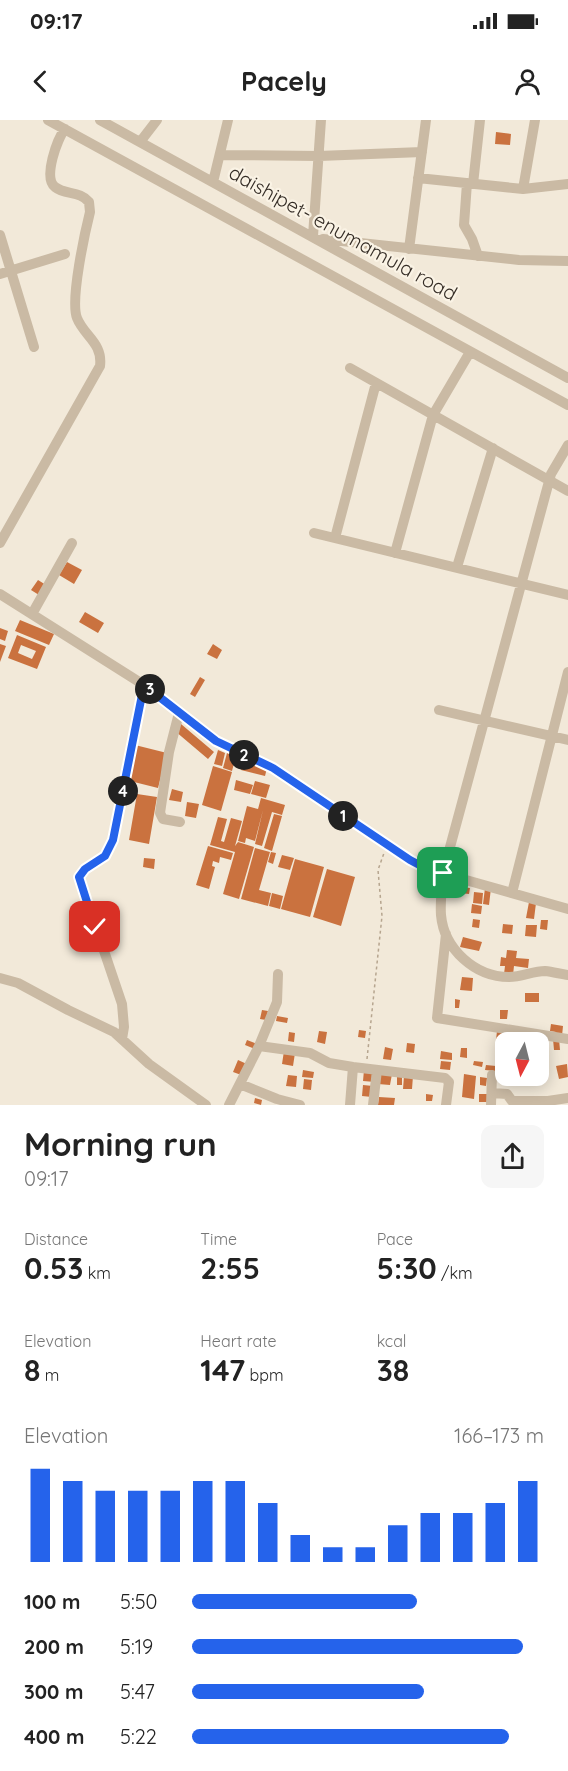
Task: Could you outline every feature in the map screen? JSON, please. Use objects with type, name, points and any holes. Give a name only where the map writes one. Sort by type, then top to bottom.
[{"type":"street","points":[[48,120],[568,405]]},
{"type":"street","name":"daishipet- enumamula road","points":[[100,120],[568,378]]},
{"type":"street","points":[[140,142],[157,120]]},
{"type":"street","points":[[213,182],[228,120]]},
{"type":"street","points":[[321,120],[315,237],[519,260],[568,261]]},
{"type":"street","points":[[409,249],[426,120]]},
{"type":"street","points":[[478,256],[464,225],[480,120]]},
{"type":"street","points":[[523,189],[535,120]]},
{"type":"street","points":[[0,543],[100,366],[101,356],[77,318],[75,309],[75,294],[90,212],[89,202],[81,195],[56,188],[52,183],[51,169],[55,148],[65,129]]},
{"type":"street","points":[[220,155],[319,156],[422,152]]},
{"type":"street","points":[[417,178],[523,189],[568,184]]},
{"type":"street","points":[[0,236],[34,347]]},
{"type":"street","points":[[0,274],[65,254]]},
{"type":"street","points":[[395,553],[434,415],[470,352]]},
{"type":"street","points":[[350,368],[568,490]]},
{"type":"street","points":[[335,538],[376,383]]},
{"type":"street","points":[[568,445],[549,480],[443,873],[441,915],[446,934],[456,952],[484,973],[493,976],[519,977],[546,971],[568,975]]},
{"type":"street","points":[[457,567],[493,448]]},
{"type":"street","points":[[314,533],[568,595]]},
{"type":"street","points":[[32,614],[72,543]]},
{"type":"street","points":[[0,594],[144,685],[224,746],[273,768],[388,846],[427,869],[568,909]]},
{"type":"street","points":[[512,893],[568,672]]},
{"type":"street","points":[[122,1039],[124,1027],[122,1004],[79,877],[85,869],[105,856],[113,840],[144,685]]},
{"type":"street","points":[[439,710],[568,740]]},
{"type":"street","points":[[179,713],[169,752],[160,813],[163,819],[180,822]]},
{"type":"street","points":[[446,934],[437,1018],[568,1039]]},
{"type":"street","points":[[229,1105],[259,1046],[278,997],[278,975]]},
{"type":"street","points":[[0,978],[18,983],[114,1032],[149,1064],[203,1104]]},
{"type":"street","points":[[259,1046],[310,1053],[329,1063],[448,1079],[446,1105]]},
{"type":"street","points":[[350,1105],[353,1067]]},
{"type":"street","points":[[371,1070],[373,1105]]},
{"type":"street","points":[[491,1105],[492,1075]]},
{"type":"street","points":[[240,1084],[277,1099],[300,1105]]},
{"type":"street","points":[[492,1093],[507,1094],[512,1101],[548,1101],[568,1098]]},
{"type":"path","points":[[371,1070],[382,916],[378,870],[381,858],[388,846]]},
{"type":"building","points":[[496,132],[511,134],[510,145],[495,144]]},
{"type":"building","points":[[67,562],[82,570],[74,584],[59,575]]},
{"type":"building","points":[[38,580],[46,585],[39,595],[31,590]]},
{"type":"building","points":[[85,612],[104,623],[98,633],[79,622]]},
{"type":"building","points":[[20,620],[54,634],[49,645],[15,631]]},
{"type":"building","points":[[0,628],[8,631],[5,641],[0,639]]},
{"type":"building","points":[[17,635],[46,647],[37,669],[8,658]],"holes":[[[21,645],[36,651],[32,659],[18,653]]]},
{"type":"building","points":[[0,644],[6,646],[0,662]]},
{"type":"building","points":[[213,644],[222,650],[217,659],[207,654]]},
{"type":"building","points":[[200,677],[205,680],[195,697],[190,694]]},
{"type":"building","points":[[181,724],[214,752],[208,759],[175,731]]},
{"type":"building","points":[[135,745],[167,753],[158,788],[126,780]]},
{"type":"building","points":[[218,750],[225,753],[222,766],[214,764]]},
{"type":"building","points":[[227,753],[236,756],[232,771],[223,768]]},
{"type":"building","points":[[244,761],[267,768],[265,776],[241,770]]},
{"type":"building","points":[[213,766],[232,772],[221,811],[202,805]]},
{"type":"building","points":[[236,780],[253,785],[250,794],[234,790]]},
{"type":"building","points":[[255,781],[270,785],[266,798],[251,794]]},
{"type":"building","points":[[172,789],[183,792],[181,802],[169,800]]},
{"type":"building","points":[[137,794],[157,797],[149,844],[129,840]]},
{"type":"building","points":[[261,798],[285,805],[282,815],[272,812],[262,846],[255,844],[263,810],[255,841],[246,838],[245,843],[238,841],[247,806],[258,809]]},
{"type":"building","points":[[187,802],[199,804],[196,818],[185,816]]},
{"type":"building","points":[[274,814],[282,816],[272,851],[264,848]]},
{"type":"building","points":[[218,817],[227,819],[221,841],[224,842],[231,818],[242,821],[235,846],[238,842],[254,847],[239,899],[223,894],[235,852],[210,845]]},
{"type":"building","points":[[208,846],[233,853],[231,860],[220,857],[219,863],[213,861],[212,866],[215,867],[209,889],[196,885]]},
{"type":"building","points":[[255,848],[270,852],[259,890],[271,893],[268,906],[241,899]]},
{"type":"building","points":[[271,852],[276,853],[273,864],[268,862]]},
{"type":"building","points":[[282,855],[294,858],[290,870],[278,867]]},
{"type":"building","points":[[144,858],[155,859],[154,869],[143,867]]},
{"type":"building","points":[[295,859],[324,867],[310,917],[281,909]]},
{"type":"building","points":[[327,869],[355,877],[341,926],[313,917]]},
{"type":"building","points":[[460,887],[470,888],[469,894],[460,893]]},
{"type":"building","points":[[485,888],[491,888],[489,905],[483,904]]},
{"type":"building","points":[[474,892],[483,893],[482,904],[473,903]]},
{"type":"building","points":[[272,893],[283,896],[280,909],[269,906]]},
{"type":"building","points":[[529,902],[536,903],[534,919],[526,918]]},
{"type":"building","points":[[472,904],[482,906],[481,914],[471,913]]},
{"type":"building","points":[[473,919],[480,920],[479,928],[472,927]]},
{"type":"building","points":[[541,920],[548,920],[547,930],[540,929]]},
{"type":"building","points":[[503,924],[513,925],[512,934],[502,933]]},
{"type":"building","points":[[526,925],[537,925],[536,937],[525,936]]},
{"type":"building","points":[[463,937],[482,942],[479,951],[460,947]]},
{"type":"building","points":[[507,950],[517,951],[516,958],[529,959],[528,968],[514,966],[513,975],[504,974],[505,966],[500,966],[501,957],[506,958]]},
{"type":"building","points":[[462,977],[473,978],[472,991],[460,990]]},
{"type":"building","points":[[525,993],[539,993],[539,1002],[525,1002]]},
{"type":"building","points":[[455,999],[460,1000],[459,1008],[455,1008]]},
{"type":"building","points":[[262,1010],[268,1011],[266,1020],[260,1019]]},
{"type":"building","points":[[500,1010],[508,1010],[507,1019],[500,1019]]},
{"type":"building","points":[[277,1016],[288,1018],[287,1023],[276,1021]]},
{"type":"building","points":[[551,1024],[563,1026],[562,1036],[550,1031]]},
{"type":"building","points":[[359,1030],[366,1031],[365,1038],[358,1037]]},
{"type":"building","points":[[319,1031],[327,1032],[325,1044],[317,1042]]},
{"type":"building","points":[[289,1032],[295,1033],[294,1042],[288,1041]]},
{"type":"building","points":[[553,1039],[559,1039],[560,1050],[554,1050]]},
{"type":"building","points":[[247,1040],[257,1044],[255,1049],[245,1045]]},
{"type":"building","points":[[407,1043],[415,1044],[414,1053],[406,1052]]},
{"type":"building","points":[[385,1047],[393,1049],[391,1060],[383,1059]]},
{"type":"building","points":[[461,1048],[467,1048],[467,1058],[460,1057]]},
{"type":"building","points":[[284,1051],[295,1053],[293,1066],[282,1064]]},
{"type":"building","points":[[441,1051],[452,1053],[452,1060],[440,1059]]},
{"type":"building","points":[[238,1060],[249,1065],[244,1076],[233,1072]]},
{"type":"building","points":[[441,1061],[451,1062],[450,1070],[440,1069]]},
{"type":"building","points":[[474,1061],[483,1062],[482,1067],[473,1065]]},
{"type":"building","points":[[567,1064],[568,1077],[559,1079],[556,1066]]},
{"type":"building","points":[[486,1065],[495,1066],[495,1071],[485,1070]]},
{"type":"building","points":[[303,1070],[314,1072],[313,1078],[302,1077]]},
{"type":"building","points":[[364,1070],[376,1071],[375,1082],[363,1081]]},
{"type":"building","points":[[379,1073],[392,1074],[390,1085],[378,1084]]},
{"type":"building","points":[[464,1074],[476,1076],[474,1099],[462,1097]]},
{"type":"building","points":[[288,1075],[297,1076],[296,1087],[286,1086]]},
{"type":"building","points":[[397,1076],[402,1077],[402,1085],[397,1085]]},
{"type":"building","points":[[404,1076],[413,1076],[412,1089],[403,1089]]},
{"type":"building","points":[[480,1077],[487,1078],[486,1086],[480,1085]]},
{"type":"building","points":[[304,1079],[312,1080],[311,1090],[303,1089]]},
{"type":"building","points":[[363,1085],[373,1086],[372,1097],[362,1096]]},
{"type":"building","points":[[426,1094],[433,1095],[432,1101],[426,1101]]},
{"type":"building","points":[[479,1094],[489,1094],[489,1102],[479,1102]]},
{"type":"building","points":[[379,1097],[395,1098],[394,1105],[378,1105]]},
{"type":"building","points":[[255,1098],[262,1100],[261,1105],[254,1103]]},
{"type":"route","points":[[95,927],[79,877],[81,872],[105,856],[113,840],[144,685],[216,741],[273,768],[410,860],[427,869],[443,873]]}]
